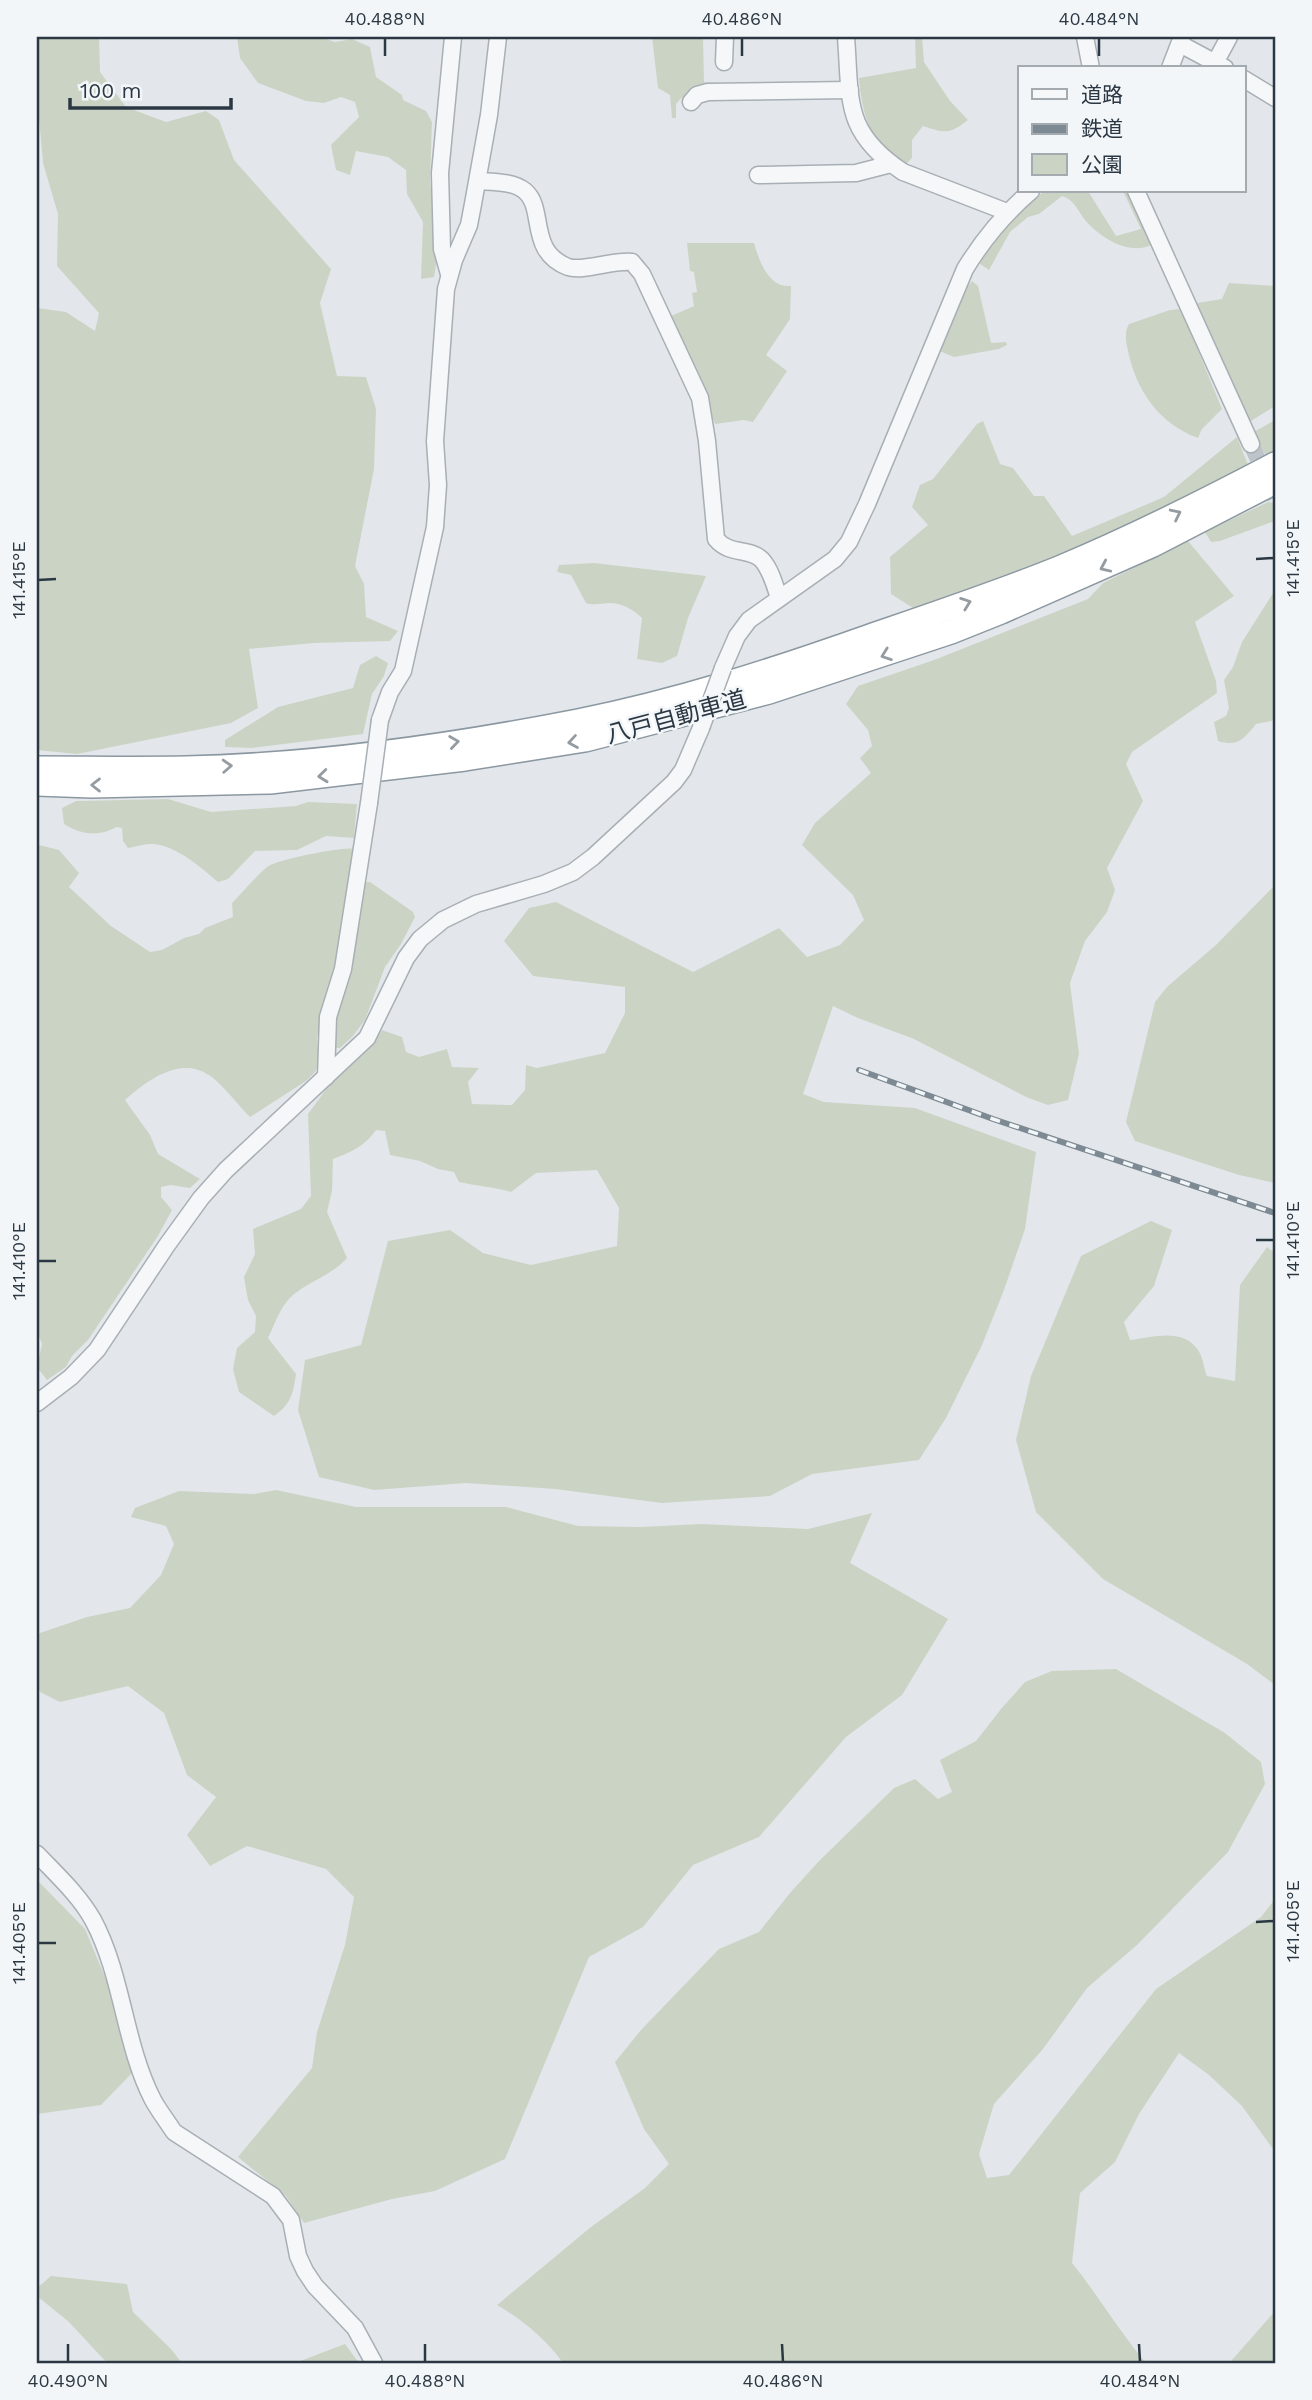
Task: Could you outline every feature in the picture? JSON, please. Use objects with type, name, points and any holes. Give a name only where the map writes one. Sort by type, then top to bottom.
[{"type":"highway","name":"八戸自動車道","points":[[37,768],[187,768],[350,756],[580,721],[678,697],[763,674],[1059,568],[1158,523],[1275,464]]},
{"type":"highway","name":"八戸自動車道","points":[[37,784],[92,786],[270,782],[465,759],[585,740],[769,692],[950,632],[1024,603],[1141,550],[1275,482]]},
{"type":"street","points":[[449,274],[443,261],[440,173],[453,37]]},
{"type":"street","points":[[326,1077],[328,1017],[343,970],[380,720],[386,699],[403,671],[438,509],[435,441],[449,274],[469,225],[489,115],[498,37]]},
{"type":"street","points":[[724,37],[724,62]]},
{"type":"street","points":[[846,37],[851,111],[862,134],[891,164],[903,172],[1007,212]]},
{"type":"street","points":[[1085,37],[1091,66]]},
{"type":"street","points":[[1171,66],[1181,40],[1220,66],[1229,37]]},
{"type":"street","points":[[1246,80],[1275,97]]},
{"type":"street","points":[[691,102],[697,95],[708,92],[850,90]]},
{"type":"street","points":[[758,176],[856,173],[891,164]]},
{"type":"street","points":[[478,181],[510,184],[524,190],[536,209],[537,228],[541,239],[547,250],[560,263],[571,268],[584,268],[617,261],[632,262],[642,274],[700,398],[706,429],[716,539],[722,547],[761,558],[779,597]]},
{"type":"street","points":[[37,1403],[65,1383],[97,1350],[167,1245],[201,1198],[226,1170],[367,1038],[406,958],[431,928],[476,904],[544,884],[573,872],[593,857],[674,782],[683,770],[737,636],[749,620],[835,559],[849,541],[965,268],[985,237],[1030,192]]},
{"type":"street","points":[[1136,192],[1251,444]]},
{"type":"street","points":[[37,1854],[73,1892],[94,1923],[153,2101],[181,2137],[273,2196],[291,2220],[298,2256],[305,2272],[355,2329],[374,2363]]},
{"type":"green space","points":[[37,37],[99,37],[100,72],[126,107],[166,122],[206,111],[219,120],[234,160],[331,269],[320,303],[337,376],[366,377],[376,409],[374,469],[355,566],[364,584],[366,617],[398,631],[390,641],[314,643],[249,649],[258,708],[231,723],[77,754],[37,750],[37,308],[66,312],[95,331],[99,313],[57,266],[58,214],[43,163],[37,94]]},
{"type":"green space","points":[[237,37],[320,37],[335,42],[352,39],[370,47],[376,77],[402,95],[403,100],[426,111],[432,122],[430,182],[437,259],[434,277],[421,279],[423,222],[407,194],[406,170],[388,157],[356,151],[350,175],[336,170],[331,145],[359,117],[355,102],[341,97],[324,103],[306,101],[258,83],[240,58]]},
{"type":"green space","points":[[652,37],[703,37],[704,82],[716,83],[716,86],[690,98],[681,98],[676,104],[676,118],[672,118],[670,95],[658,88]]},
{"type":"green space","points":[[915,37],[922,37],[924,62],[950,101],[968,120],[946,131],[923,126],[912,140],[912,158],[905,165],[884,148],[870,128],[859,78],[916,68]]},
{"type":"green space","points":[[1044,192],[1089,192],[1116,236],[1141,229],[1123,192],[1129,192],[1151,245],[1133,248],[1115,243],[1091,226],[1073,203],[1062,196],[1010,232],[989,270],[980,264],[1007,223]]},
{"type":"green space","points":[[687,243],[754,243],[762,265],[771,278],[776,283],[791,286],[790,319],[766,355],[787,371],[753,422],[744,420],[715,424],[671,316],[694,306],[692,293],[697,292],[694,272],[690,271]]},
{"type":"green space","points":[[972,281],[978,286],[991,343],[1006,342],[1007,345],[999,349],[954,357],[937,350],[963,292]]},
{"type":"green space","points":[[1229,283],[1275,286],[1275,406],[1251,421],[1246,419],[1197,303],[1222,299]]},
{"type":"green space","points":[[1181,309],[1222,409],[1202,429],[1198,438],[1172,424],[1151,404],[1137,379],[1126,340],[1129,324]]},
{"type":"green space","points":[[1275,420],[1275,452],[1266,456],[1252,433]]},
{"type":"green space","points":[[983,421],[1000,464],[1013,468],[1034,496],[1044,496],[1072,536],[1164,497],[1237,437],[1248,465],[1169,507],[1099,539],[918,611],[891,594],[890,557],[928,525],[912,507],[920,485],[933,479],[977,424]]},
{"type":"green space","points":[[1268,502],[1275,503],[1275,521],[1220,541],[1211,542],[1205,532]]},
{"type":"green space","points":[[1188,541],[1234,596],[1195,622],[1216,681],[1217,693],[1132,752],[1126,764],[1143,801],[1107,868],[1115,890],[1107,912],[1085,941],[1070,983],[1079,1054],[1068,1100],[1048,1105],[1026,1097],[914,1039],[833,1006],[803,1094],[824,1102],[915,1108],[1036,1152],[1025,1229],[1004,1290],[982,1345],[946,1418],[919,1460],[812,1474],[770,1496],[662,1503],[555,1489],[466,1483],[374,1490],[319,1477],[298,1410],[305,1360],[361,1345],[388,1241],[450,1230],[483,1253],[531,1265],[617,1246],[619,1208],[597,1170],[536,1173],[511,1192],[459,1182],[454,1172],[390,1155],[385,1131],[376,1130],[362,1145],[333,1159],[332,1191],[327,1212],[347,1258],[335,1269],[288,1299],[268,1338],[296,1374],[290,1398],[274,1416],[239,1392],[233,1369],[237,1348],[255,1332],[256,1316],[248,1300],[244,1277],[255,1254],[253,1229],[301,1209],[311,1196],[308,1114],[327,1088],[369,1049],[382,1030],[402,1037],[406,1052],[419,1057],[447,1049],[452,1067],[479,1068],[468,1082],[472,1104],[512,1105],[525,1090],[526,1065],[537,1068],[605,1053],[625,1013],[625,987],[533,976],[504,941],[529,908],[556,902],[693,972],[779,928],[807,957],[840,945],[864,920],[853,895],[802,845],[815,823],[871,773],[860,758],[872,746],[868,730],[846,704],[858,686],[934,660],[1088,599],[1103,583]]},
{"type":"green space","points":[[594,563],[706,576],[688,618],[677,656],[662,663],[637,659],[642,618],[619,604],[586,603],[571,575],[557,572],[559,565]]},
{"type":"green space","points":[[1275,590],[1275,720],[1256,724],[1244,738],[1236,742],[1218,741],[1214,722],[1226,716],[1229,708],[1224,680],[1233,667],[1242,642]]},
{"type":"green space","points":[[376,656],[388,663],[384,676],[372,694],[363,734],[252,748],[225,747],[225,740],[278,707],[353,688],[360,665]]},
{"type":"green space","points":[[168,799],[211,812],[296,806],[308,802],[357,804],[354,838],[326,836],[297,850],[255,851],[228,879],[218,882],[187,857],[168,848],[150,844],[128,848],[123,841],[122,828],[90,833],[77,831],[64,824],[62,808],[76,801]]},
{"type":"green space","points":[[39,845],[59,850],[79,873],[69,887],[111,926],[150,952],[162,950],[233,917],[232,903],[267,867],[310,854],[354,849],[338,954],[317,1038],[319,1064],[315,1072],[306,1081],[250,1117],[218,1082],[196,1069],[185,1068],[163,1074],[125,1100],[150,1135],[158,1154],[200,1179],[190,1188],[171,1185],[161,1187],[161,1197],[172,1210],[158,1236],[88,1340],[72,1356],[66,1367],[47,1380],[37,1367],[42,1344],[37,1331]]},
{"type":"green space","points":[[365,882],[370,882],[413,912],[415,917],[385,967],[365,1020],[340,1048],[333,1048],[331,1020]]},
{"type":"green space","points":[[1275,885],[1275,1183],[1239,1175],[1135,1141],[1126,1122],[1155,1002],[1168,986],[1216,945]]},
{"type":"green space","points":[[1151,1221],[1172,1230],[1154,1286],[1124,1322],[1130,1340],[1166,1336],[1184,1338],[1198,1350],[1207,1376],[1235,1381],[1240,1285],[1267,1247],[1275,1253],[1275,1685],[1247,1664],[1103,1579],[1036,1512],[1016,1440],[1031,1376],[1081,1256]]},
{"type":"green space","points":[[276,1490],[356,1507],[506,1507],[578,1526],[702,1524],[808,1529],[872,1513],[850,1563],[948,1619],[902,1695],[846,1737],[759,1837],[693,1865],[643,1927],[589,1957],[505,2159],[435,2191],[392,2199],[304,2223],[286,2196],[238,2157],[312,2068],[317,2032],[345,1945],[354,1897],[326,1869],[247,1846],[210,1866],[187,1835],[216,1797],[187,1775],[164,1713],[128,1686],[60,1702],[40,1692],[37,1684],[37,1634],[87,1617],[130,1608],[161,1575],[174,1544],[166,1526],[131,1517],[135,1508],[179,1491],[254,1494]]},
{"type":"green space","points":[[1116,1669],[1225,1733],[1261,1762],[1265,1784],[1228,1852],[1137,1945],[1087,1988],[1043,2049],[994,2104],[979,2154],[987,2178],[1009,2175],[1156,1989],[1261,1917],[1275,1899],[1275,2152],[1242,2106],[1209,2075],[1179,2053],[1139,2114],[1115,2162],[1080,2193],[1072,2263],[1146,2363],[563,2363],[533,2331],[497,2305],[591,2227],[645,2188],[669,2164],[644,2129],[615,2062],[641,2030],[719,1949],[759,1932],[819,1861],[894,1788],[915,1779],[938,1799],[952,1792],[940,1760],[976,1741],[1025,1682],[1052,1671]]},
{"type":"green space","points":[[37,1880],[85,1929],[112,1994],[133,2072],[101,2105],[37,2114]]},
{"type":"green space","points":[[51,2276],[127,2284],[133,2312],[182,2363],[107,2363],[69,2322],[37,2296],[37,2288]]},
{"type":"green space","points":[[1275,2311],[1275,2363],[1229,2363],[1232,2360]]},
{"type":"green space","points":[[345,2344],[359,2363],[295,2363]]},
{"type":"tunnel","points":[[1251,444],[1275,498]]},
{"type":"railway","points":[[859,1070],[993,1119],[1275,1213]]}]
